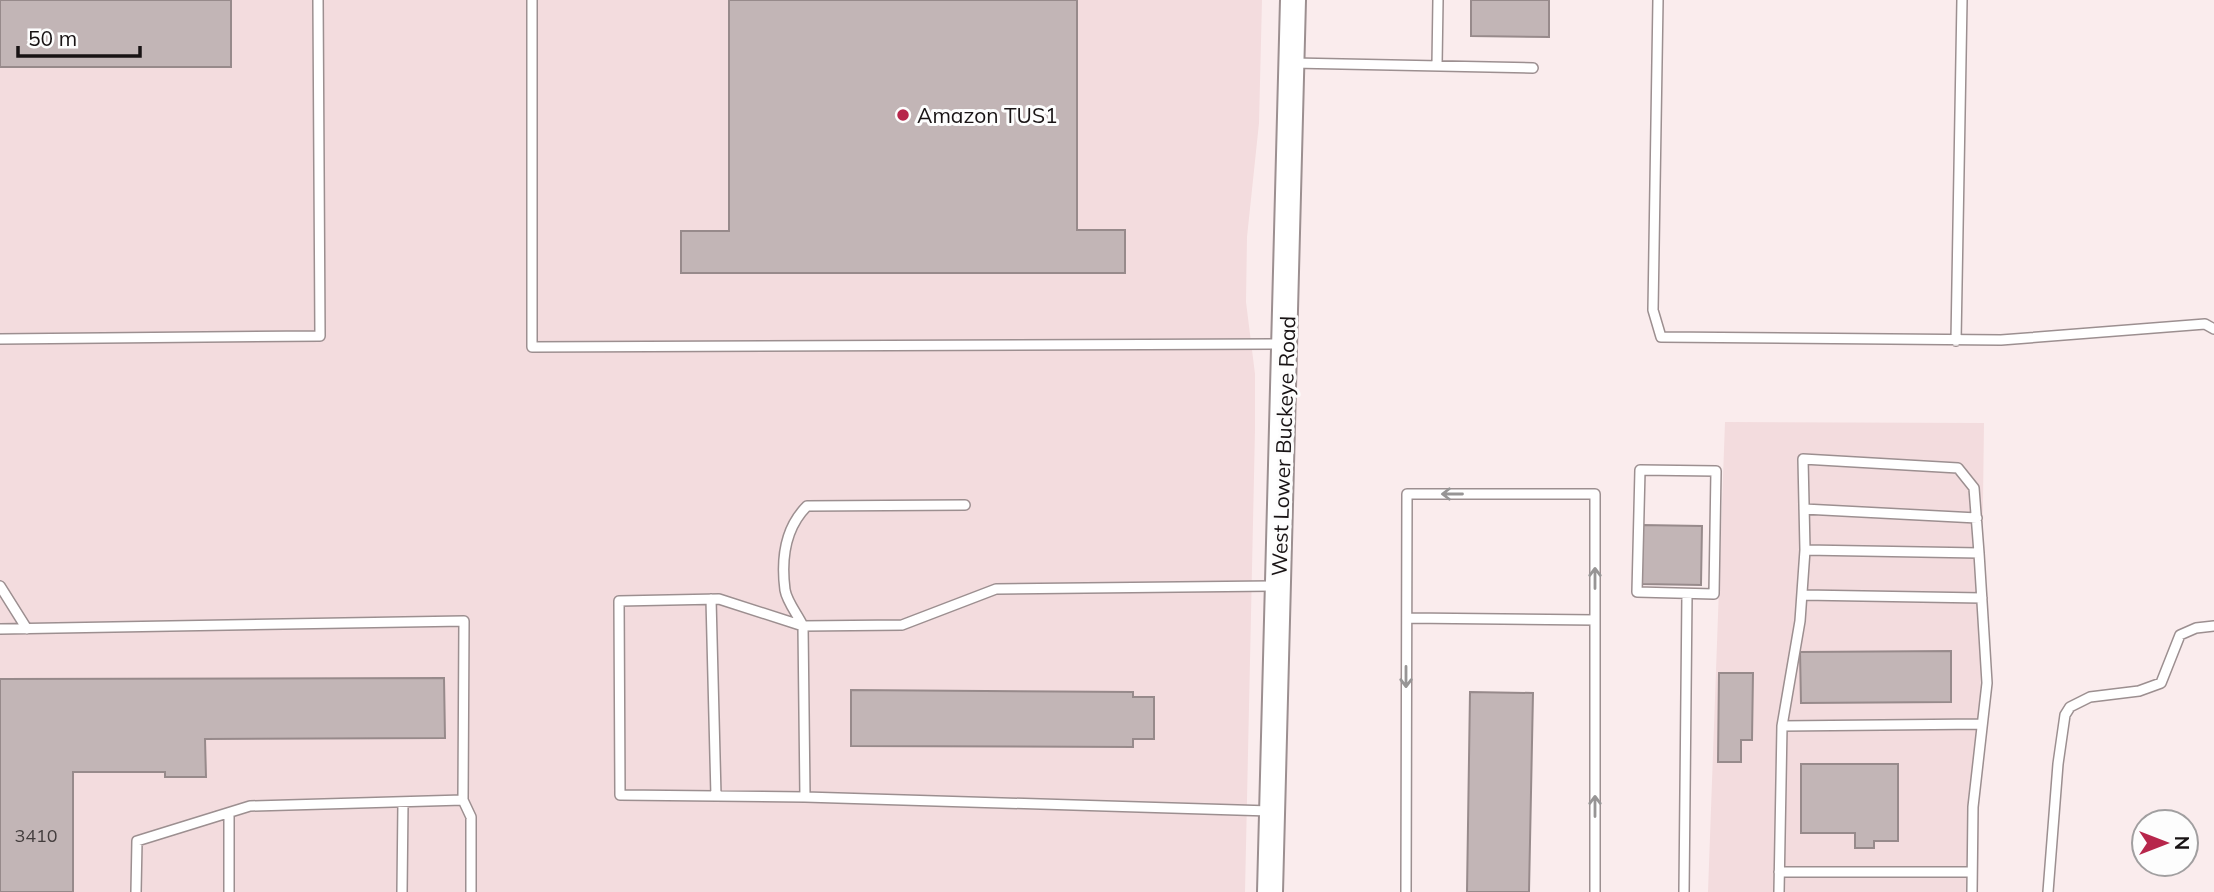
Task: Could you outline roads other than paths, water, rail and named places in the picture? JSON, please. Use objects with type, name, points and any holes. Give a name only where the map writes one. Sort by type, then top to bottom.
[{"type":"main road","name":"West Lower Buckeye Road","points":[[1269,892],[1286,344],[1293,0]]},
{"type":"lane","points":[[0,338],[320,336],[318,0]]},
{"type":"lane","points":[[532,0],[532,347],[1286,344]]},
{"type":"lane","points":[[1437,65],[1438,0]]},
{"type":"lane","points":[[1658,0],[1653,310],[1661,337],[1956,341],[2204,324],[2214,329]]},
{"type":"lane","points":[[1956,341],[1962,0]]},
{"type":"lane","points":[[1292,63],[1533,68]]},
{"type":"lane","points":[[1779,892],[1782,726],[1802,595],[1805,550],[1802,458],[1958,468],[1974,488],[1987,683],[1973,807],[1972,892]]},
{"type":"lane","points":[[1640,470],[1716,471],[1714,594],[1687,594],[1637,592],[1640,470]]},
{"type":"lane","points":[[1406,892],[1407,494],[1595,494],[1595,892]]},
{"type":"lane","points":[[805,797],[803,626],[785,592],[786,543],[794,520],[807,506],[965,505]]},
{"type":"lane","points":[[1804,509],[1977,518]]},
{"type":"lane","points":[[1805,550],[1979,553]]},
{"type":"lane","points":[[0,586],[27,629]]},
{"type":"lane","points":[[1272,811],[805,797],[620,795],[619,601],[711,599],[803,626],[902,625],[996,589],[1279,586]]},
{"type":"lane","points":[[1684,892],[1687,594]]},
{"type":"lane","points":[[1802,595],[1982,598]]},
{"type":"lane","points":[[711,599],[716,796]]},
{"type":"lane","points":[[1406,618],[1595,620]]},
{"type":"lane","points":[[0,629],[464,621],[463,800],[471,817],[471,892]]},
{"type":"lane","points":[[2048,892],[2057,764],[2065,715],[2070,708],[2090,697],[2139,691],[2161,682],[2180,635],[2196,628],[2214,626]]},
{"type":"lane","points":[[1782,726],[1982,724]]},
{"type":"lane","points":[[136,892],[136,841],[250,806],[463,800]]},
{"type":"lane","points":[[402,892],[403,802]]},
{"type":"lane","points":[[229,813],[229,892]]},
{"type":"lane","points":[[1779,872],[1972,872]]},
{"type":"place","name":"Amazon TUS1","points":[[903,115]]}]
